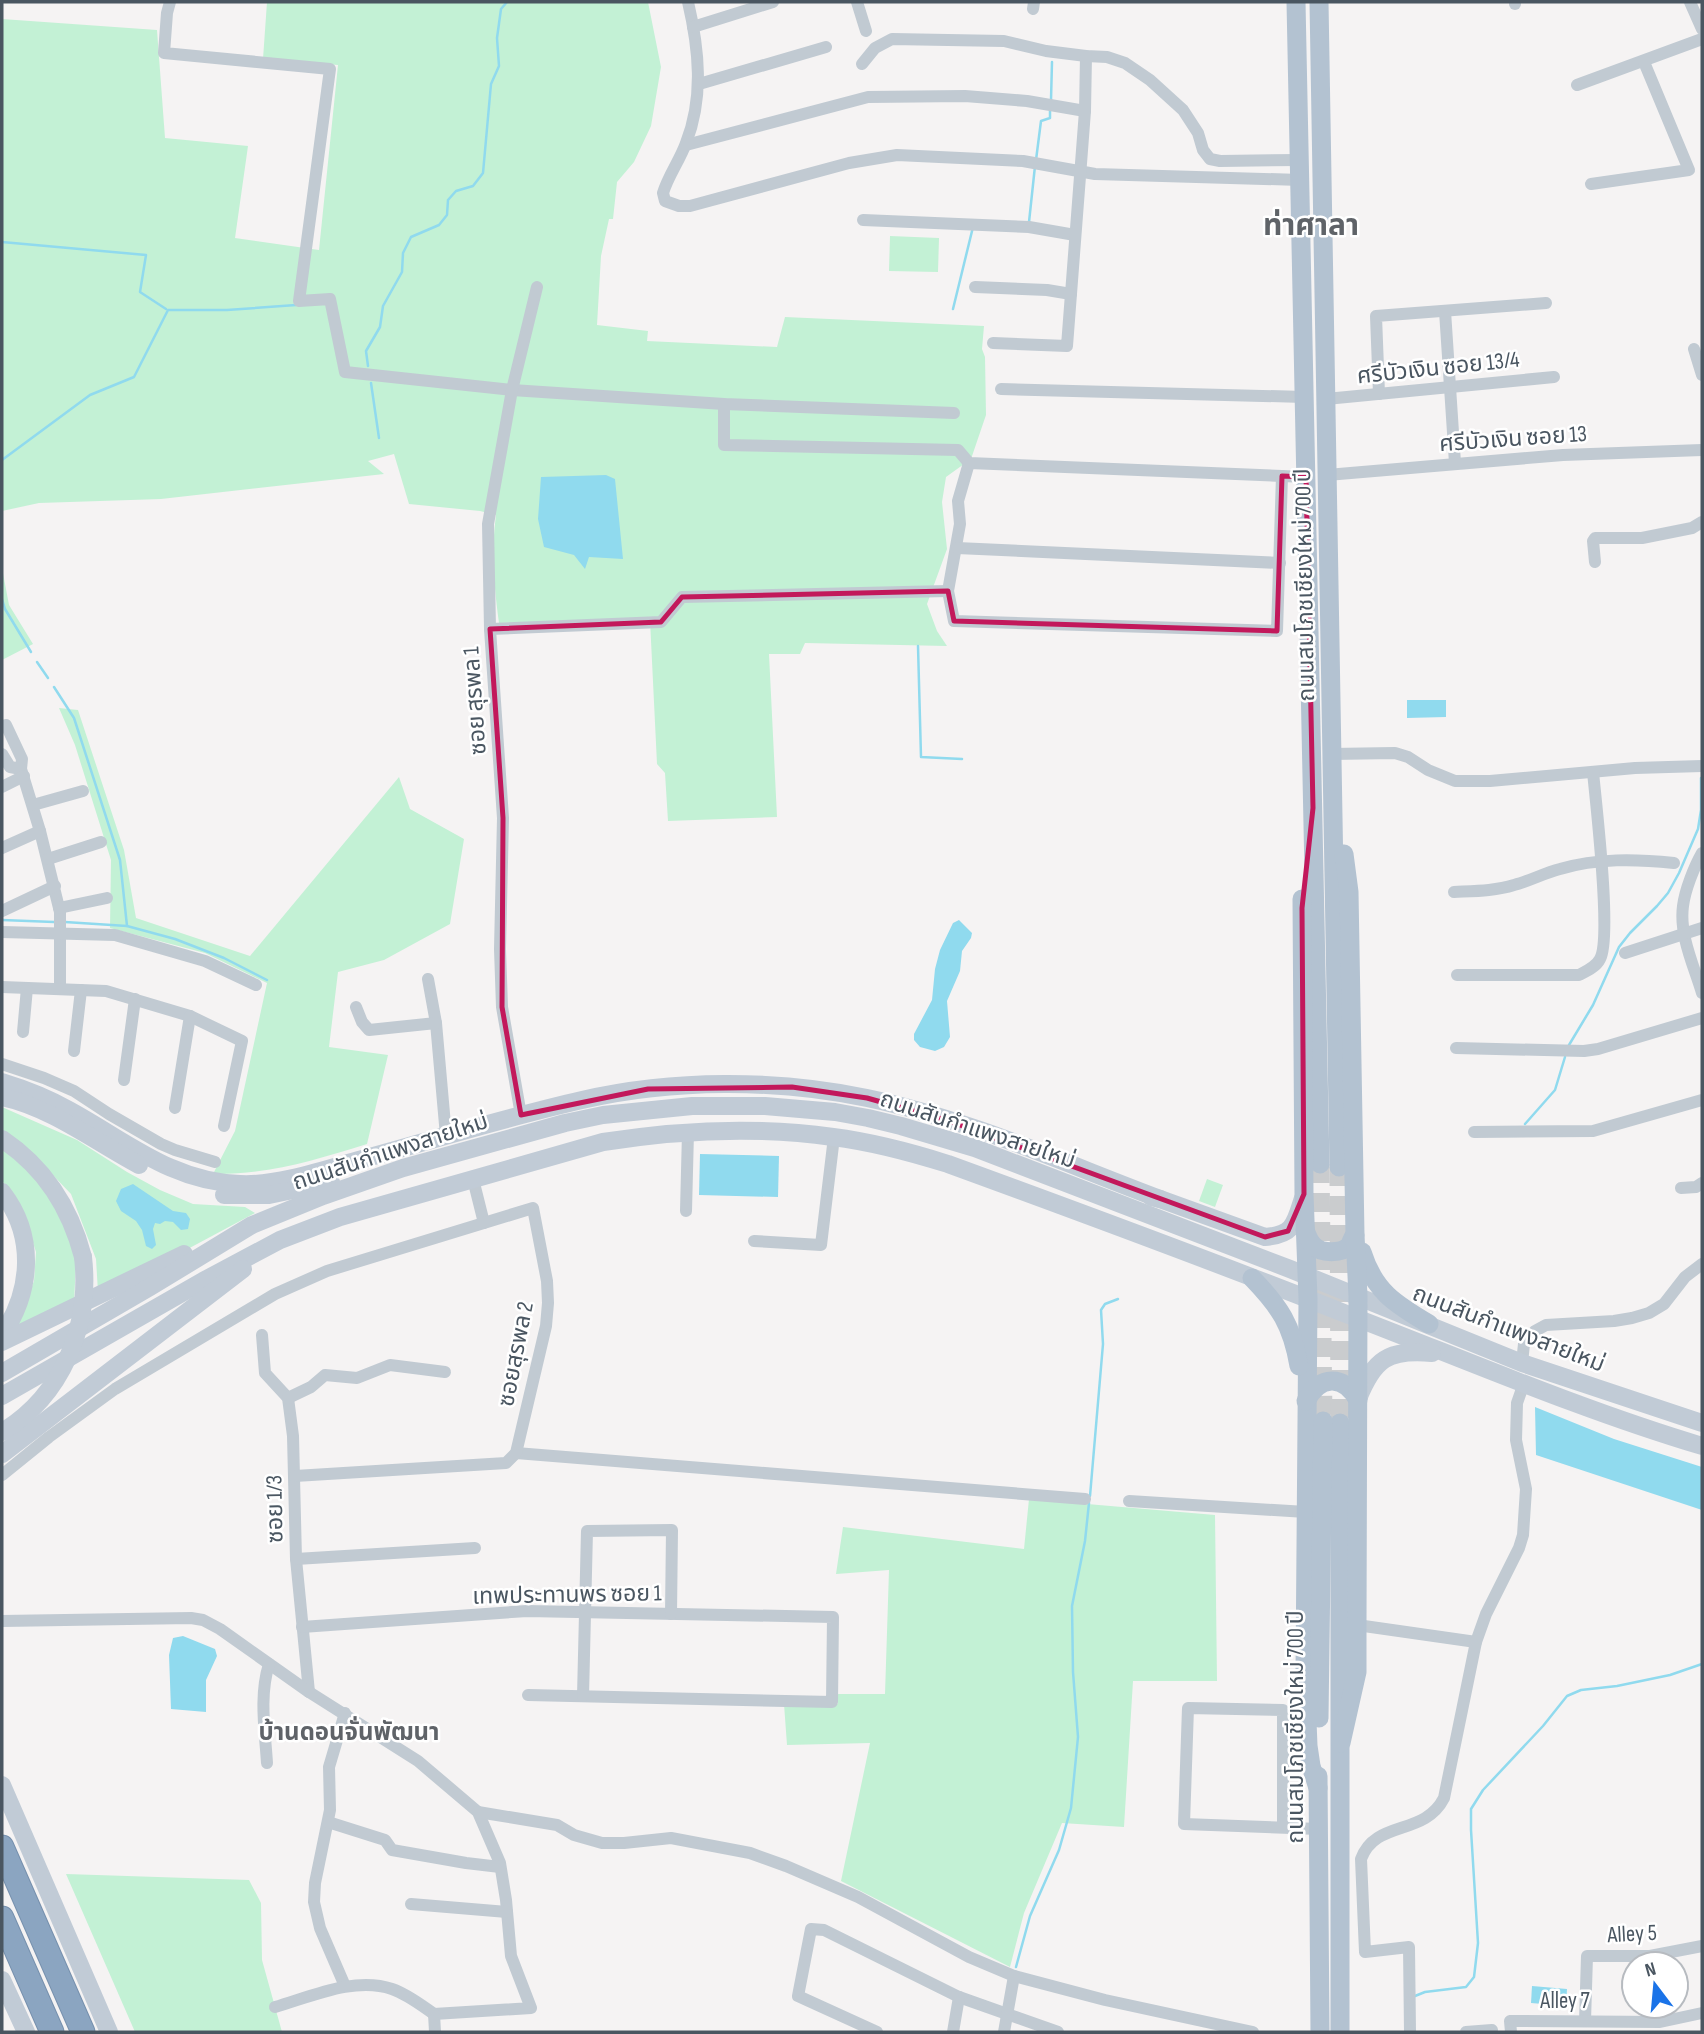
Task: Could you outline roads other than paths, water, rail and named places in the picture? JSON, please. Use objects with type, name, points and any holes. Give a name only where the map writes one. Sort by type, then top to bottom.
[{"type":"highway","points":[[2,1847],[83,2032]]},
{"type":"highway","points":[[2,1918],[52,2032]]},
{"type":"main road","name":"ถนนสมโภชเชียงใหม่ 700 ปี","points":[[1296,2],[1306,477],[1323,809],[1330,1166]]},
{"type":"main road","name":"ถนนสมโภชเชียงใหม่ 700 ปี","points":[[1319,2],[1331,754],[1323,809]]},
{"type":"main road","points":[[1318,1788],[1311,1766],[1305,1671],[1308,1299],[1304,1229],[1302,908],[1304,853],[1323,809]]},
{"type":"main road","points":[[1323,809],[1344,853],[1349,892],[1358,1296],[1357,1672],[1341,1743]]},
{"type":"main road","points":[[2,1083],[20,1088],[170,1158],[184,1174],[243,1185],[297,1176],[584,1099],[648,1089],[753,1084],[831,1092],[891,1104],[949,1121],[1265,1237],[1289,1231],[1296,1220],[1304,1194]]},
{"type":"main road","points":[[652,1109],[713,1085]]},
{"type":"main road","points":[[2,1097],[16,1100],[55,1117],[155,1173],[212,1193],[269,1195],[403,1168]]},
{"type":"main road","points":[[891,1104],[933,1135]]},
{"type":"main road","name":"ถนนสันกำแพงสายใหม่","points":[[2,1373],[252,1225],[323,1196],[403,1168],[565,1123],[652,1109],[732,1105],[797,1108],[868,1118],[933,1135],[1065,1182],[1307,1275],[1522,1363],[1702,1423]]},
{"type":"main road","points":[[526,1114],[565,1123]]},
{"type":"main road","name":"ถนนสันกำแพงสายใหม่","points":[[2,1396],[280,1240],[340,1217],[603,1142],[644,1135],[758,1131],[834,1137],[948,1164],[1358,1318],[1614,1418],[1702,1446]]},
{"type":"main road","points":[[2,1139],[32,1161],[65,1207],[83,1257],[85,1284],[82,1318],[62,1371],[51,1389],[37,1404],[2,1432]]},
{"type":"main road","points":[[1065,1182],[1160,1199]]},
{"type":"main road","points":[[2,1192],[20,1222],[26,1252],[24,1283],[12,1318],[2,1335]]},
{"type":"main road","points":[[2,1342],[201,1246],[252,1225]]},
{"type":"main road","points":[[1304,1229],[1312,1244],[1327,1252],[1345,1249],[1355,1235]]},
{"type":"main road","points":[[1355,1235],[1371,1277],[1396,1304],[1429,1324]]},
{"type":"main road","points":[[2,1456],[280,1240]]},
{"type":"main road","points":[[1252,1278],[1288,1324],[1295,1344],[1306,1401]]},
{"type":"main road","points":[[1358,1400],[1371,1371],[1383,1359],[1402,1352],[1449,1355]]},
{"type":"main road","points":[[1306,1401],[1315,1387],[1336,1381],[1348,1387],[1358,1400]]},
{"type":"main road","name":"ถนนสมโภชเชียงใหม่ 700 ปี","points":[[1316,2032],[1318,1788],[1331,1422],[1341,1743],[1340,2032]]},
{"type":"main road","points":[[2,1785],[109,2032]]},
{"type":"main road","points":[[2,1980],[26,2032]]},
{"type":"street","points":[[170,2],[164,53],[330,69],[299,301],[330,299],[345,372],[512,390],[724,404],[954,413]]},
{"type":"street","points":[[688,2],[699,66],[699,84],[686,145],[663,193],[665,201],[679,206],[719,199],[849,163],[897,155],[1037,164],[1080,173],[1300,180]]},
{"type":"street","points":[[693,27],[773,2]]},
{"type":"street","points":[[857,2],[866,31]]},
{"type":"street","points":[[1690,2],[1702,29]]},
{"type":"street","points":[[862,64],[875,48],[892,39],[1004,40],[1046,51],[1107,57],[1125,63],[1150,80],[1183,110],[1210,159],[1299,160]]},
{"type":"street","points":[[1577,85],[1702,39]]},
{"type":"street","points":[[699,84],[826,47]]},
{"type":"street","points":[[993,343],[1067,346],[1085,111],[1086,57]]},
{"type":"street","points":[[1591,184],[1689,170],[1644,62]]},
{"type":"street","points":[[686,145],[865,97],[965,96],[1085,111]]},
{"type":"street","points":[[863,220],[1028,227],[1075,235]]},
{"type":"street","name":"ซอย สุรพล 1","points":[[526,1114],[502,1007],[500,949],[503,818],[490,629],[488,524],[512,390],[537,287]]},
{"type":"street","points":[[975,287],[1047,290],[1071,294]]},
{"type":"street","points":[[1379,394],[1376,316],[1546,303]]},
{"type":"street","points":[[1445,311],[1455,463]]},
{"type":"street","points":[[1695,349],[1702,375]]},
{"type":"street","name":"ศรีบัวเงิน ซอย 13/4","points":[[1326,399],[1554,377]]},
{"type":"street","points":[[1001,388],[1304,397]]},
{"type":"street","points":[[724,404],[724,445],[958,450],[969,463],[1306,477]]},
{"type":"street","name":"ศรีบัวเงิน ซอย 13","points":[[1327,475],[1563,455],[1702,450]]},
{"type":"street","points":[[969,463],[958,501],[960,524],[948,591],[954,621],[1277,631],[1282,476]]},
{"type":"street","points":[[1595,562],[1595,538],[1642,538],[1692,528],[1702,522]]},
{"type":"street","points":[[957,548],[1280,563]]},
{"type":"street","points":[[490,629],[661,622],[682,597],[948,591]]},
{"type":"street","points":[[6,725],[22,759],[23,773],[60,910],[60,988]]},
{"type":"street","points":[[1331,754],[1395,753],[1455,781],[1490,781],[1678,765],[1702,766]]},
{"type":"street","points":[[2,754],[10,766],[23,773]]},
{"type":"street","points":[[1457,975],[1579,975],[1595,966],[1602,957],[1605,926],[1593,772]]},
{"type":"street","points":[[2,787],[23,773]]},
{"type":"street","points":[[33,805],[83,791]]},
{"type":"street","points":[[2,848],[40,831]]},
{"type":"street","points":[[48,859],[101,842]]},
{"type":"street","points":[[1702,853],[1695,865],[1683,906],[1684,934],[1702,993]]},
{"type":"street","points":[[1454,892],[1492,890],[1560,869],[1600,861],[1674,863]]},
{"type":"street","points":[[2,911],[55,886]]},
{"type":"street","points":[[60,910],[107,898]]},
{"type":"street","points":[[1625,953],[1702,928]]},
{"type":"street","points":[[2,932],[60,930],[116,935],[205,961],[256,985]]},
{"type":"street","points":[[428,978],[436,1023],[446,1136]]},
{"type":"street","points":[[2,987],[106,991],[190,1016],[242,1041],[224,1126]]},
{"type":"street","points":[[23,1032],[27,988]]},
{"type":"street","points":[[74,1051],[81,990]]},
{"type":"street","points":[[124,1080],[135,999]]},
{"type":"street","points":[[356,1007],[362,1022],[369,1030],[436,1023]]},
{"type":"street","points":[[175,1108],[190,1016]]},
{"type":"street","points":[[1456,1048],[1584,1051],[1702,1018]]},
{"type":"street","points":[[2,1064],[74,1091],[170,1158],[215,1162]]},
{"type":"street","points":[[1474,1132],[1593,1131],[1702,1100]]},
{"type":"street","points":[[686,1211],[688,1132]]},
{"type":"street","points":[[754,1241],[821,1245],[834,1137]]},
{"type":"street","points":[[2,1475],[115,1389],[275,1294],[327,1271],[484,1223],[473,1179]]},
{"type":"street","points":[[1681,1188],[1696,1187],[1702,1183]]},
{"type":"street","name":"ซอยสุรพล 2","points":[[484,1223],[533,1209],[547,1280],[546,1326],[516,1453]]},
{"type":"street","points":[[1522,1363],[1524,1344],[1535,1331],[1545,1325],[1614,1321],[1649,1313],[1664,1304],[1685,1277],[1702,1264]]},
{"type":"street","points":[[262,1335],[265,1373],[288,1398],[311,1387],[325,1376],[357,1378],[390,1365],[445,1371]]},
{"type":"street","points":[[1365,1952],[1361,1858],[1364,1850],[1371,1841],[1421,1822],[1438,1810],[1444,1798],[1476,1642],[1486,1614],[1523,1535],[1526,1489],[1516,1440],[1517,1403],[1524,1383]]},
{"type":"street","name":"ซอย 1/3","points":[[288,1398],[295,1476],[296,1559],[309,1692]]},
{"type":"street","points":[[295,1476],[506,1463],[516,1453],[1084,1499]]},
{"type":"street","points":[[1129,1501],[1306,1512]]},
{"type":"street","points":[[528,1695],[583,1696],[587,1531],[672,1530],[671,1614]]},
{"type":"street","points":[[296,1559],[475,1548]]},
{"type":"street","name":"เทพประทานพร ซอย 1","points":[[302,1627],[527,1611],[833,1617],[832,1702],[583,1696]]},
{"type":"street","points":[[2,1621],[191,1618],[213,1624],[309,1692],[418,1761],[478,1812],[500,1867],[510,1956],[531,2008],[434,2014],[391,1988],[364,1985],[345,1986],[275,2007]]},
{"type":"street","points":[[1357,1625],[1476,1642]]},
{"type":"street","points":[[267,1763],[263,1702],[269,1664]]},
{"type":"street","points":[[1283,1828],[1283,1710],[1188,1708],[1184,1824],[1283,1828],[1319,1829]]},
{"type":"street","points":[[345,1713],[329,1767],[328,1822],[315,1883],[314,1902],[320,1928],[345,1986]]},
{"type":"street","points":[[478,1812],[557,1825],[575,1835],[602,1843],[671,1838],[750,1853],[847,1892],[969,1957],[1014,1976],[1105,2000],[1253,2032]]},
{"type":"street","points":[[328,1822],[385,1840],[392,1850],[500,1867]]},
{"type":"street","points":[[1341,1902],[1363,1902]]},
{"type":"street","points":[[411,1904],[507,1912]]},
{"type":"street","points":[[877,2032],[798,1996],[811,1929],[824,1930],[959,1997],[1007,2014],[1037,2029],[1058,2032]]},
{"type":"street","name":"Alley 5","points":[[1585,2021],[1587,1955],[1650,1956],[1702,1945]]},
{"type":"street","points":[[1340,1954],[1409,1947],[1410,2032]]},
{"type":"street","points":[[1003,2032],[1014,1976]]},
{"type":"street","points":[[953,2032],[959,1997]]},
{"type":"street","name":"Alley 7","points":[[1510,2027],[1585,2021],[1660,2022],[1702,2013]]},
{"type":"street","points":[[434,2014],[435,2032]]},
{"type":"street","points":[[1466,2032],[1492,2030]]},
{"type":"water","points":[[606,475],[615,479],[623,559],[589,557],[585,569],[574,555],[544,547],[538,519],[541,477]]},
{"type":"water","points":[[1407,700],[1446,700],[1446,717],[1407,718]]},
{"type":"water","points":[[959,920],[972,933],[962,951],[960,971],[947,1001],[950,1037],[944,1047],[935,1051],[920,1047],[914,1040],[914,1034],[932,1000],[940,950],[953,923]]},
{"type":"water","points":[[700,1154],[779,1156],[778,1197],[699,1195]]},
{"type":"water","points":[[133,1184],[173,1211],[186,1213],[190,1219],[188,1229],[181,1230],[173,1222],[155,1223],[153,1229],[156,1245],[152,1249],[146,1246],[142,1230],[136,1221],[121,1211],[116,1201],[121,1189]]},
{"type":"water","points":[[1535,1407],[1614,1439],[1702,1467],[1702,1510],[1536,1455]]},
{"type":"water","points":[[183,1636],[215,1649],[217,1656],[206,1680],[206,1712],[171,1709],[169,1655],[173,1638]]},
{"type":"water","points":[[1532,1986],[1567,1989],[1566,2006],[1531,2003]]},
{"type":"waterway","points":[[368,366],[366,351],[380,327],[383,306],[402,272],[403,253],[411,237],[439,225],[447,215],[448,200],[456,191],[473,186],[483,173],[491,84],[499,66],[497,38],[501,9],[507,2]]},
{"type":"waterway","points":[[1051,100],[1052,62]]},
{"type":"waterway","points":[[1036,160],[1041,121],[1050,118],[1050,111]]},
{"type":"waterway","points":[[1029,222],[1035,166]]},
{"type":"waterway","points":[[953,309],[973,227]]},
{"type":"waterway","points":[[2,242],[146,255],[140,292],[166,309]]},
{"type":"waterway","points":[[2,460],[90,395],[134,377],[168,310],[227,310],[296,305]]},
{"type":"waterway","points":[[371,383],[379,438]]},
{"type":"waterway","points":[[2,599],[5,609],[31,652]]},
{"type":"waterway","points":[[918,646],[921,757],[962,759]]},
{"type":"waterway","points":[[37,662],[48,678]]},
{"type":"waterway","points":[[54,687],[74,718],[120,860],[127,926]]},
{"type":"waterway","points":[[1569,1045],[1593,1005],[1619,947],[1668,893],[1679,873],[1698,829],[1701,778]]},
{"type":"waterway","points":[[2,920],[54,922]]},
{"type":"waterway","points":[[65,922],[127,926],[175,939],[224,958],[267,980]]},
{"type":"waterway","points":[[1525,1124],[1555,1090],[1565,1057]]},
{"type":"waterway","points":[[1090,1496],[1103,1344],[1101,1310],[1105,1304],[1118,1299]]},
{"type":"waterway","points":[[1016,1967],[1030,1916],[1059,1850],[1071,1808],[1078,1737],[1072,1606],[1085,1541],[1089,1503]]},
{"type":"waterway","points":[[1415,1996],[1425,1992],[1466,1987],[1474,1977],[1478,1943],[1471,1809],[1483,1790],[1567,1696],[1581,1690],[1670,1675],[1702,1664]]},
{"type":"tunnel","points":[[1320,1164],[1323,1421]]},
{"type":"tunnel","points":[[1339,1167],[1340,1423]]},
{"type":"district","name":"ท่าศาลา","points":[[1311,225]]},
{"type":"district","name":"บ้านดอนจั่นพัฒนา","points":[[349,1732]]}]
